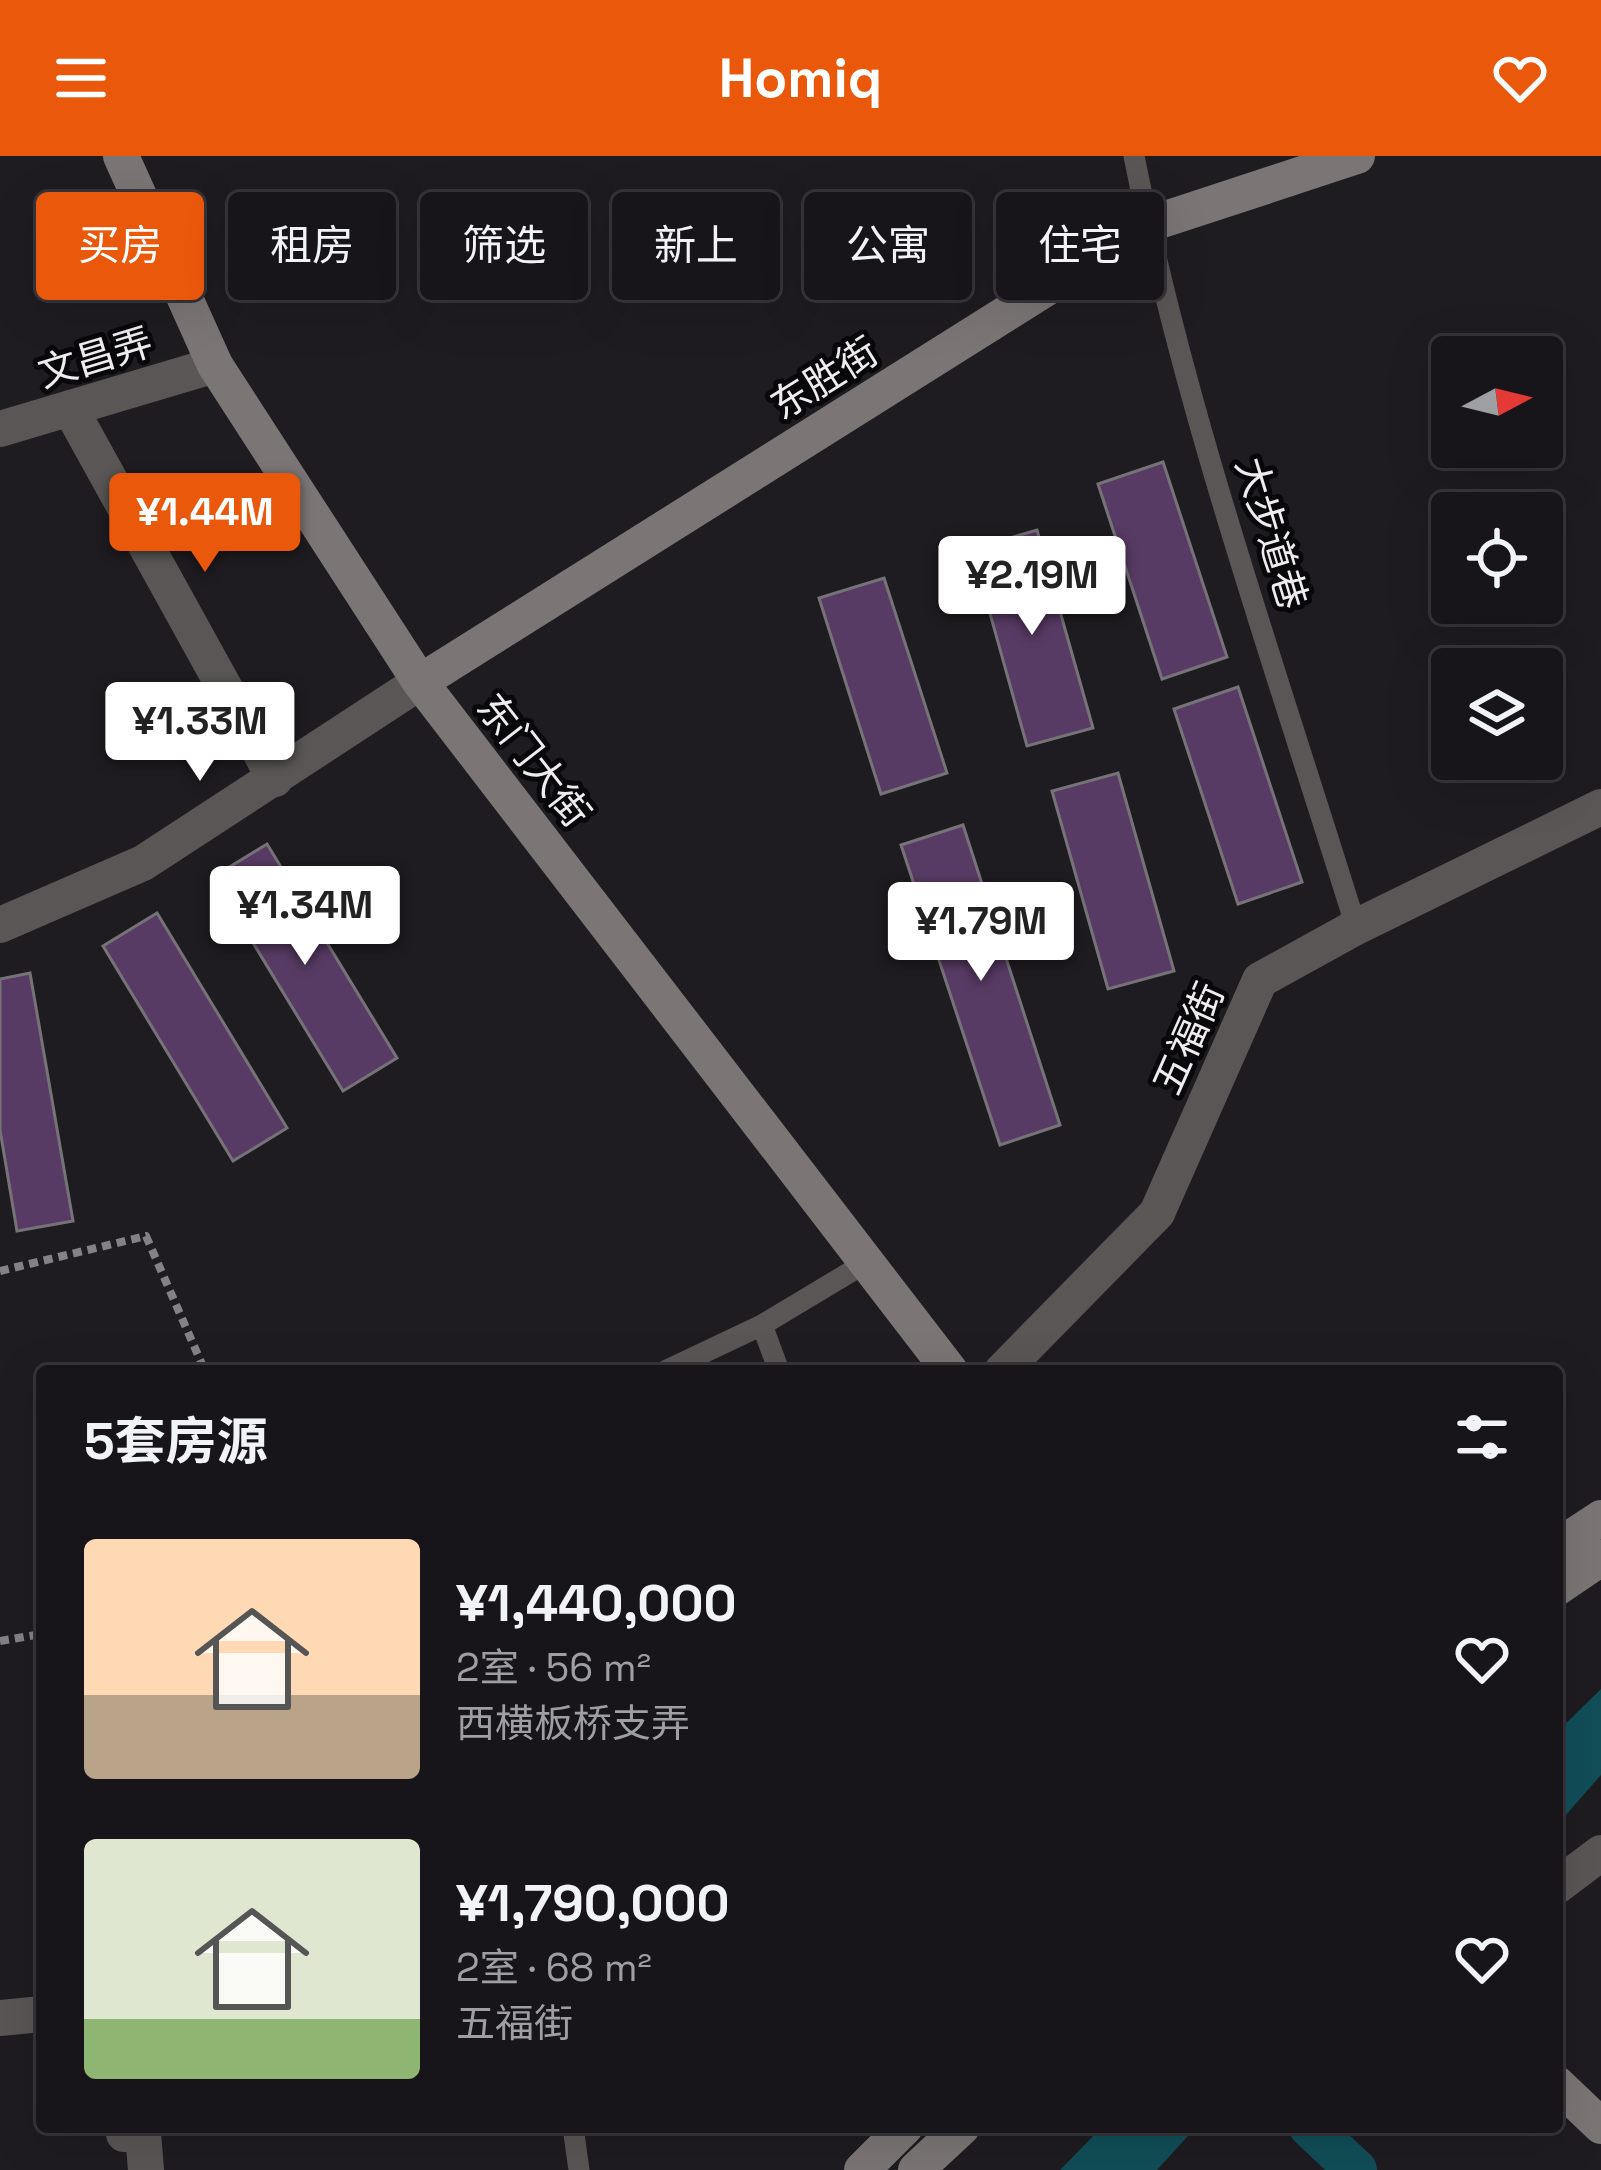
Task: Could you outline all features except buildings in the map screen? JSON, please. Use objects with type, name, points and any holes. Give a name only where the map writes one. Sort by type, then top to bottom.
[{"type":"street","name":"东门大街","points":[[122,156],[215,364],[420,682],[945,1365]]},
{"type":"street","name":"东胜街","points":[[1164,220],[1357,156]]},
{"type":"street","name":"东胜街","points":[[420,682],[1029,300]]},
{"type":"street","name":"文昌弄","points":[[0,429],[215,364]]},
{"type":"street","points":[[70,408],[274,779]]},
{"type":"street","points":[[0,925],[143,863],[420,682]]},
{"type":"street","name":"五福街","points":[[1009,1365],[1157,1213],[1260,980],[1356,927],[1601,807]]},
{"type":"street","points":[[1563,1543],[1601,1518]]},
{"type":"street","points":[[1563,1584],[1601,1558]]},
{"type":"street","points":[[1563,1882],[1601,1853]]},
{"type":"street","points":[[0,2018],[36,2015]]},
{"type":"street","points":[[1563,2090],[1601,2126]]},
{"type":"street","points":[[143,2133],[146,2170]]},
{"type":"street","points":[[862,2170],[899,2133]]},
{"type":"street","points":[[916,2170],[956,2133]]},
{"type":"lane","name":"大步道巷","points":[[1133,156],[1141,192]]},
{"type":"lane","name":"大步道巷","points":[[1164,286],[1198,415],[1356,927]]},
{"type":"lane","points":[[677,1365],[762,1324],[867,1262]]},
{"type":"lane","points":[[762,1324],[777,1365]]},
{"type":"lane","points":[[574,2133],[579,2170]]},
{"type":"path","points":[[0,1271],[146,1236],[202,1365]]},
{"type":"path","points":[[0,1641],[36,1635]]},
{"type":"water","points":[[1601,1689],[1601,1775],[1563,1818],[1563,1726]]},
{"type":"water","points":[[1096,2133],[1191,2133],[1157,2170],[1060,2170]]},
{"type":"waterway","points":[[1316,2133],[1356,2170]]}]
